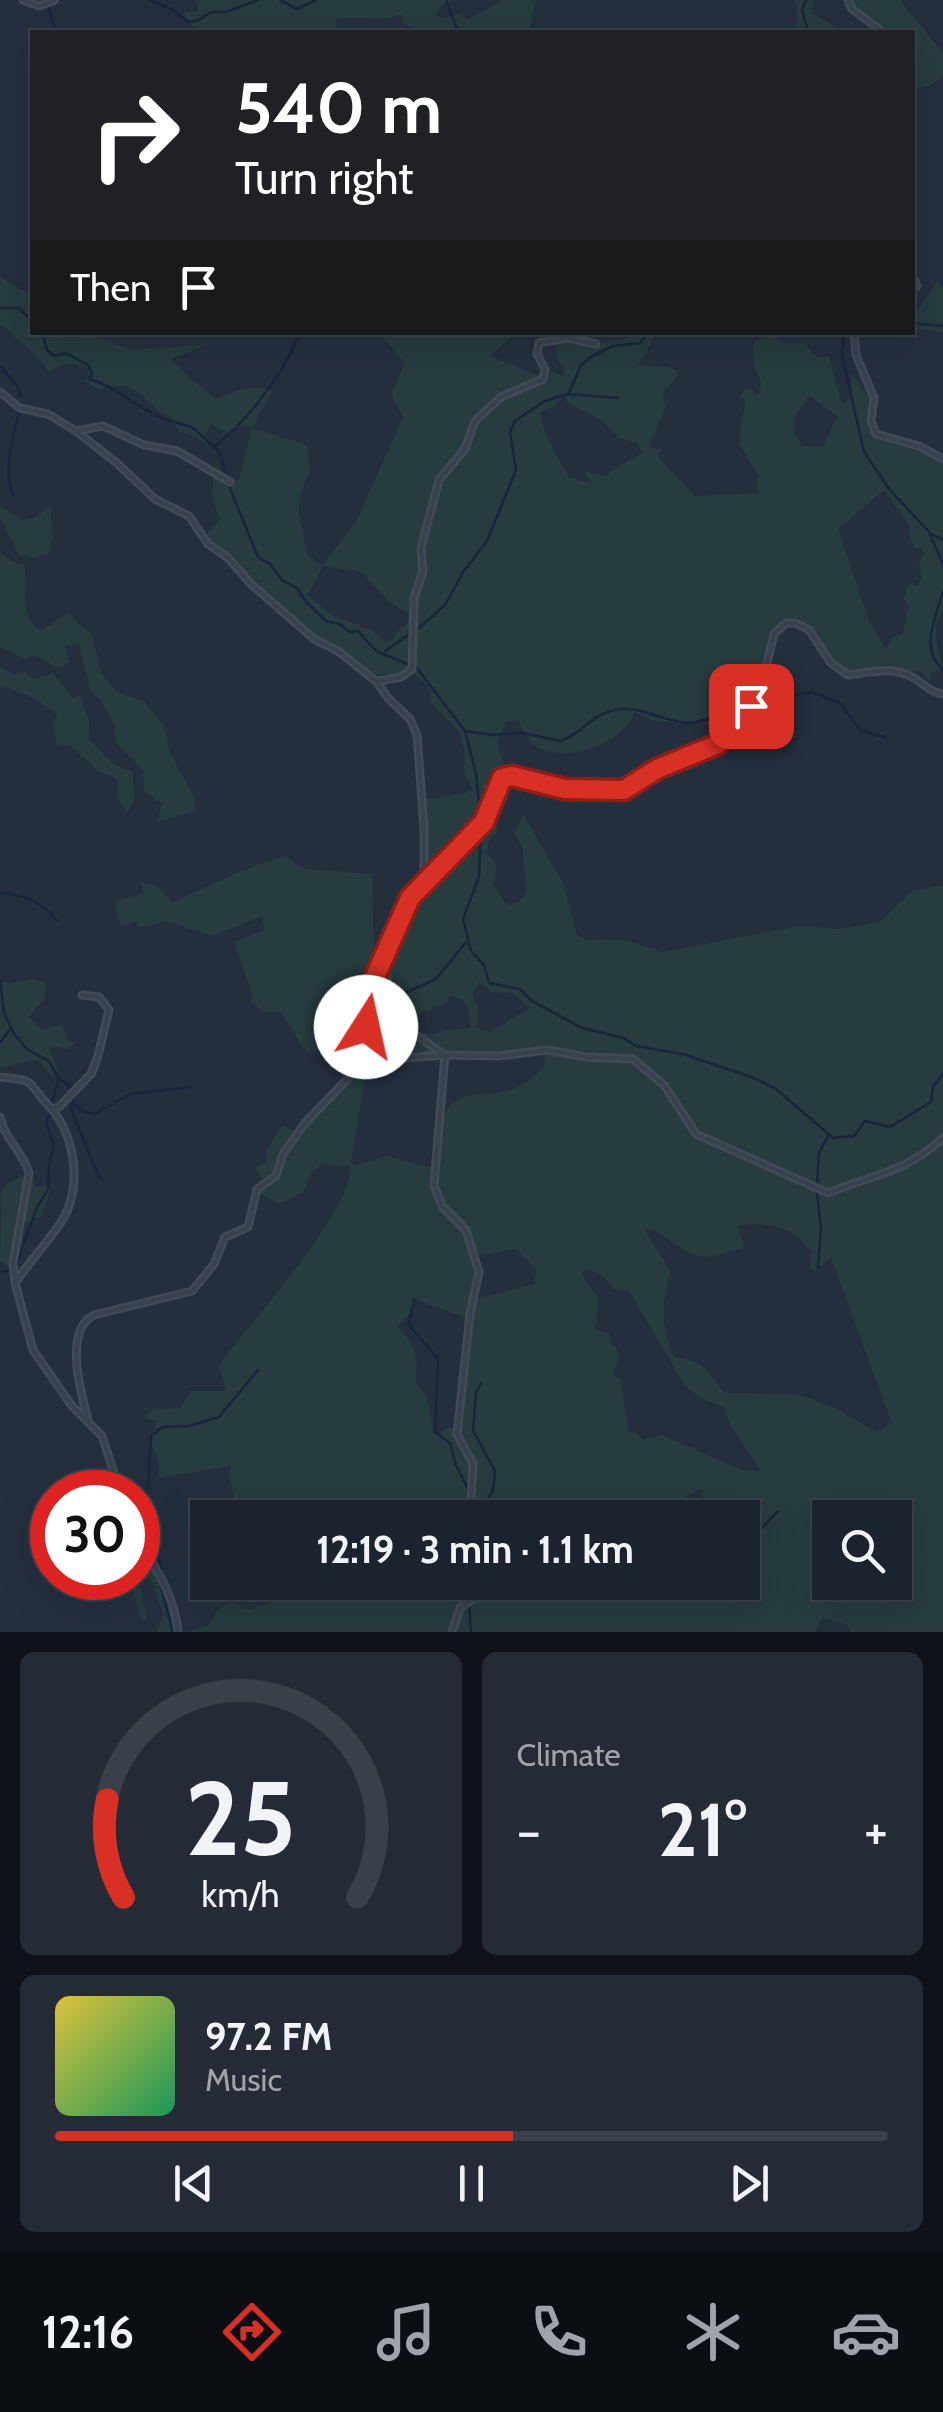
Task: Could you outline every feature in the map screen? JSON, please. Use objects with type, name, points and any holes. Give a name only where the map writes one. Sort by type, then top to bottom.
[{"type":"street","points":[[23,0],[40,6],[55,0]]},
{"type":"street","points":[[848,0],[852,9],[880,30]]},
{"type":"street","points":[[854,335],[856,355],[874,398],[870,421],[876,434],[919,446],[943,459]]},
{"type":"street","points":[[378,682],[405,676],[412,670],[414,598],[423,571],[421,548],[436,489],[443,474],[465,449],[474,420],[501,397],[543,379],[546,369],[537,354],[539,343],[568,338],[596,344]]},
{"type":"street","points":[[0,392],[20,408],[48,414],[76,431],[155,499],[189,516],[208,544],[251,584],[314,639],[338,651],[378,682],[416,730],[424,875],[405,908],[368,1000],[365,1061],[305,1124],[283,1154],[276,1176],[255,1192],[249,1225],[224,1237],[214,1264],[197,1287],[83,1321],[77,1370],[88,1420]]},
{"type":"street","points":[[76,431],[103,426],[144,445],[183,454],[230,482]]},
{"type":"street","points":[[419,887],[484,822],[498,783],[504,777],[565,789],[624,790],[657,769],[718,744],[760,693],[774,634],[786,623],[809,630],[832,663],[848,675],[896,670],[917,679],[932,692],[943,694]]},
{"type":"street","points":[[382,966],[388,976],[392,1007],[425,1042],[445,1055]]},
{"type":"street","points":[[52,1109],[90,1076],[98,1056],[109,1012],[99,997],[82,995]]},
{"type":"street","points":[[365,1061],[547,1050],[633,1059],[664,1084],[696,1134],[828,1193],[898,1170],[926,1154],[943,1138]]},
{"type":"street","points":[[445,1055],[434,1184],[442,1206],[466,1230],[478,1268],[458,1434],[473,1464],[471,1500]]},
{"type":"street","points":[[0,1077],[31,1082],[52,1109],[71,1149],[75,1178],[58,1227],[15,1283]]},
{"type":"street","points":[[0,1117],[6,1137],[29,1174],[13,1263],[36,1354],[72,1406],[104,1440],[113,1470]]},
{"type":"street","points":[[160,1571],[174,1606],[178,1632]]},
{"type":"street","points":[[452,1632],[460,1608],[473,1600]]},
{"type":"green space","points":[[196,0],[453,0],[440,7],[436,16],[459,14],[467,20],[502,0],[536,0],[529,30],[416,30],[403,23],[401,14],[386,19],[337,18],[335,26],[339,30],[199,30],[187,22],[184,12],[198,11]]},
{"type":"green space","points":[[795,0],[814,0],[812,13],[842,30],[793,30],[798,19]]},
{"type":"green space","points":[[847,0],[900,0],[943,53],[943,77],[915,89],[915,30],[882,30],[865,23]]},
{"type":"green space","points":[[0,277],[30,294],[30,335],[92,335],[132,350],[208,344],[172,359],[217,399],[252,388],[272,392],[252,428],[307,445],[310,470],[300,495],[299,514],[307,554],[322,566],[357,520],[403,417],[391,394],[405,363],[381,335],[513,335],[490,356],[544,378],[552,371],[563,376],[564,368],[557,359],[556,345],[536,335],[583,335],[581,341],[591,342],[657,335],[638,364],[677,371],[675,380],[662,392],[666,407],[649,445],[660,449],[659,457],[694,496],[759,493],[759,477],[739,443],[745,402],[741,394],[746,388],[753,390],[754,396],[760,393],[761,383],[753,363],[754,342],[771,335],[784,343],[805,344],[817,357],[829,356],[842,405],[852,395],[851,372],[869,399],[878,435],[911,442],[943,457],[943,609],[936,631],[943,669],[931,672],[928,681],[922,672],[886,669],[846,676],[814,639],[790,622],[773,636],[759,691],[752,701],[733,713],[710,719],[663,722],[634,713],[628,724],[606,742],[563,753],[537,747],[518,720],[507,721],[497,743],[506,768],[489,814],[498,831],[490,838],[486,854],[496,863],[494,885],[505,903],[519,902],[527,891],[522,847],[515,833],[523,814],[563,883],[577,935],[588,940],[622,939],[662,952],[799,926],[840,929],[880,922],[912,891],[943,885],[943,1632],[851,1632],[848,1625],[822,1618],[815,1632],[188,1632],[209,1625],[227,1603],[248,1610],[277,1600],[760,1600],[760,1500],[703,1500],[701,1489],[679,1500],[235,1500],[230,1466],[160,1478],[159,1462],[150,1441],[155,1420],[146,1419],[146,1414],[155,1409],[180,1408],[190,1391],[226,1391],[219,1365],[319,1236],[348,1183],[350,1164],[324,1164],[312,1171],[304,1192],[279,1204],[254,1191],[264,1182],[255,1168],[266,1162],[268,1148],[282,1126],[298,1131],[361,1060],[354,1046],[307,1053],[281,1013],[264,1012],[250,1001],[253,996],[234,942],[264,930],[262,916],[213,936],[166,921],[140,928],[136,921],[121,927],[114,901],[144,894],[141,882],[157,886],[173,902],[283,856],[305,869],[372,874],[374,947],[380,958],[409,895],[426,879],[421,801],[473,791],[465,774],[458,730],[431,703],[430,688],[414,674],[374,674],[317,636],[259,587],[228,553],[208,541],[206,535],[220,520],[212,493],[217,466],[228,479],[239,480],[252,427],[243,425],[227,433],[210,424],[205,437],[212,448],[195,436],[178,431],[172,417],[125,386],[101,391],[86,382],[89,370],[79,365],[68,364],[49,372],[0,325]],"holes":[[[563,393],[566,402],[602,420],[619,438],[636,443],[643,452],[604,476],[583,471],[591,483],[569,477],[541,420],[540,412],[553,407]],[[809,395],[837,416],[823,447],[802,446],[794,420]],[[884,490],[908,524],[911,542],[917,549],[922,547],[920,583],[915,586],[913,582],[905,588],[907,594],[903,597],[908,606],[903,634],[892,637],[886,650],[869,621],[838,529]],[[323,566],[361,572],[390,602],[408,613],[409,622],[395,633],[393,640],[385,641],[371,630],[332,615],[308,595]],[[479,982],[492,992],[513,993],[530,1008],[490,1032],[476,1027],[479,1008],[472,994]],[[449,997],[460,999],[467,1006],[471,1028],[433,1035],[415,1031],[407,1016],[426,1010],[429,1014],[432,1007],[444,1005]],[[546,1048],[544,1068],[510,1090],[454,1102],[441,1120],[434,1169],[387,1156],[357,1165],[351,1163],[366,1070],[362,1068],[372,1061],[404,1054],[492,1055]],[[738,1225],[783,1229],[800,1239],[811,1251],[810,1267],[814,1272],[831,1258],[892,1423],[876,1432],[837,1409],[798,1394],[725,1393],[698,1364],[674,1357],[664,1315],[671,1271],[644,1229],[688,1252],[713,1256],[744,1248]],[[516,1249],[536,1269],[534,1284],[477,1299],[476,1256]],[[587,1269],[603,1276],[614,1289],[629,1291],[684,1384],[697,1396],[725,1408],[730,1424],[762,1472],[742,1470],[662,1435],[642,1440],[636,1432],[629,1433],[620,1379],[612,1373],[619,1359],[617,1349],[608,1332],[595,1330],[599,1298],[582,1273]],[[415,1298],[471,1321],[463,1368],[461,1433],[448,1427],[439,1434],[431,1422],[426,1396],[416,1384],[415,1352],[397,1327],[410,1313]]]},
{"type":"green space","points":[[938,281],[943,290],[943,332],[915,328],[915,314]]},
{"type":"green space","points":[[0,506],[22,520],[34,518],[51,506],[52,540],[48,554],[33,558],[19,555],[0,518]]},
{"type":"green space","points":[[0,552],[24,565],[26,610],[34,625],[42,631],[68,612],[92,633],[101,673],[117,692],[145,702],[164,726],[170,753],[194,796],[196,811],[157,822],[162,804],[144,791],[143,771],[116,742],[115,726],[101,700],[91,692],[79,644],[65,646],[70,662],[58,668],[35,655],[25,659],[0,647]]},
{"type":"green space","points":[[0,667],[14,675],[25,672],[33,679],[53,673],[72,698],[80,695],[89,722],[89,739],[113,764],[133,772],[134,800],[127,813],[117,797],[118,780],[98,771],[71,746],[57,745],[53,722],[58,716],[31,697],[0,686]]},
{"type":"green space","points":[[32,978],[47,984],[44,999],[29,1017],[41,1030],[62,1024],[67,1040],[75,1042],[68,1049],[48,1046],[58,1071],[53,1077],[38,1059],[0,1068],[0,980],[9,984]]},
{"type":"green space","points":[[30,1162],[35,1187],[49,1185],[49,1193],[41,1216],[21,1225],[24,1251],[12,1269],[0,1260],[1,1196],[5,1185],[27,1174]]},
{"type":"green space","points":[[160,1572],[171,1598],[178,1632],[157,1632],[163,1615],[158,1600]]},
{"type":"green space","points":[[136,1600],[143,1600],[147,1619],[143,1621]]},
{"type":"waterway","points":[[47,0],[54,30]]},
{"type":"waterway","points":[[150,0],[188,22],[258,0]]},
{"type":"waterway","points":[[280,0],[297,9],[316,0]]},
{"type":"waterway","points":[[446,0],[457,30]]},
{"type":"waterway","points":[[806,0],[802,10],[807,30]]},
{"type":"waterway","points":[[0,308],[19,308],[30,319]]},
{"type":"waterway","points":[[915,323],[943,326]]},
{"type":"waterway","points":[[43,335],[47,350],[54,356],[66,353],[88,365],[92,373],[89,379],[201,435],[221,454],[227,481],[258,557],[270,564],[283,581],[297,588],[326,621],[340,624],[350,632],[358,631],[376,651],[410,665]]},
{"type":"waterway","points":[[215,446],[264,394],[298,335]]},
{"type":"waterway","points":[[569,393],[581,365],[594,355],[613,346],[640,343],[647,335]]},
{"type":"waterway","points":[[844,335],[842,355],[864,452],[889,489],[929,532],[943,564]]},
{"type":"waterway","points":[[0,366],[18,387],[21,397]]},
{"type":"waterway","points":[[419,628],[445,605],[487,541],[516,470],[510,432],[515,421],[545,401],[568,394],[618,398]]},
{"type":"waterway","points":[[13,495],[9,462],[21,404]]},
{"type":"waterway","points":[[930,533],[943,540]]},
{"type":"waterway","points":[[943,592],[931,642],[932,652],[943,670]]},
{"type":"waterway","points":[[385,651],[411,633]]},
{"type":"waterway","points":[[417,668],[465,731],[476,774],[481,823]]},
{"type":"waterway","points":[[465,731],[492,735],[523,733],[561,741],[610,711],[631,709],[679,722],[697,722],[758,691]]},
{"type":"waterway","points":[[763,695],[785,697],[812,692],[840,703],[860,730],[886,738]]},
{"type":"waterway","points":[[481,829],[479,877],[463,919],[471,951],[484,965],[489,983],[520,989],[532,1001],[582,1028],[624,1038],[636,1046],[683,1054],[754,1078],[776,1089],[833,1138],[854,1136],[865,1121],[890,1127],[931,1102],[933,1087],[943,1074]]},
{"type":"waterway","points":[[0,893],[32,900],[57,921]]},
{"type":"waterway","points":[[396,997],[436,979],[466,942]]},
{"type":"waterway","points":[[0,980],[4,1013],[15,1035],[28,1050],[49,1061],[58,1078],[71,1087]]},
{"type":"waterway","points":[[0,1043],[10,1029]]},
{"type":"waterway","points":[[52,1103],[58,1080]]},
{"type":"waterway","points":[[73,1102],[84,1112],[95,1114],[130,1094],[190,1087]]},
{"type":"waterway","points":[[74,1094],[71,1110],[99,1177]]},
{"type":"waterway","points":[[15,1268],[48,1189],[54,1146],[46,1123],[51,1107]]},
{"type":"waterway","points":[[817,1186],[819,1153],[828,1136]]},
{"type":"waterway","points":[[817,1193],[821,1227],[818,1268]]},
{"type":"waterway","points":[[0,1272],[10,1270]]},
{"type":"waterway","points":[[414,1299],[409,1325],[438,1359],[435,1432],[450,1443],[469,1500]]},
{"type":"waterway","points":[[161,1569],[142,1501],[148,1486],[151,1436],[162,1427],[189,1426],[219,1417],[258,1370]]},
{"type":"waterway","points":[[481,1383],[476,1393],[473,1431],[495,1471],[488,1500]]},
{"type":"waterway","points":[[760,1530],[778,1511]]},
{"type":"waterway","points":[[160,1583],[173,1632]]},
{"type":"waterway","points":[[469,1604],[471,1632]]},
{"type":"route","points":[[366,1027],[370,988],[410,898],[484,822],[502,778],[512,776],[565,789],[624,790],[657,769],[718,744],[751,706]]}]
